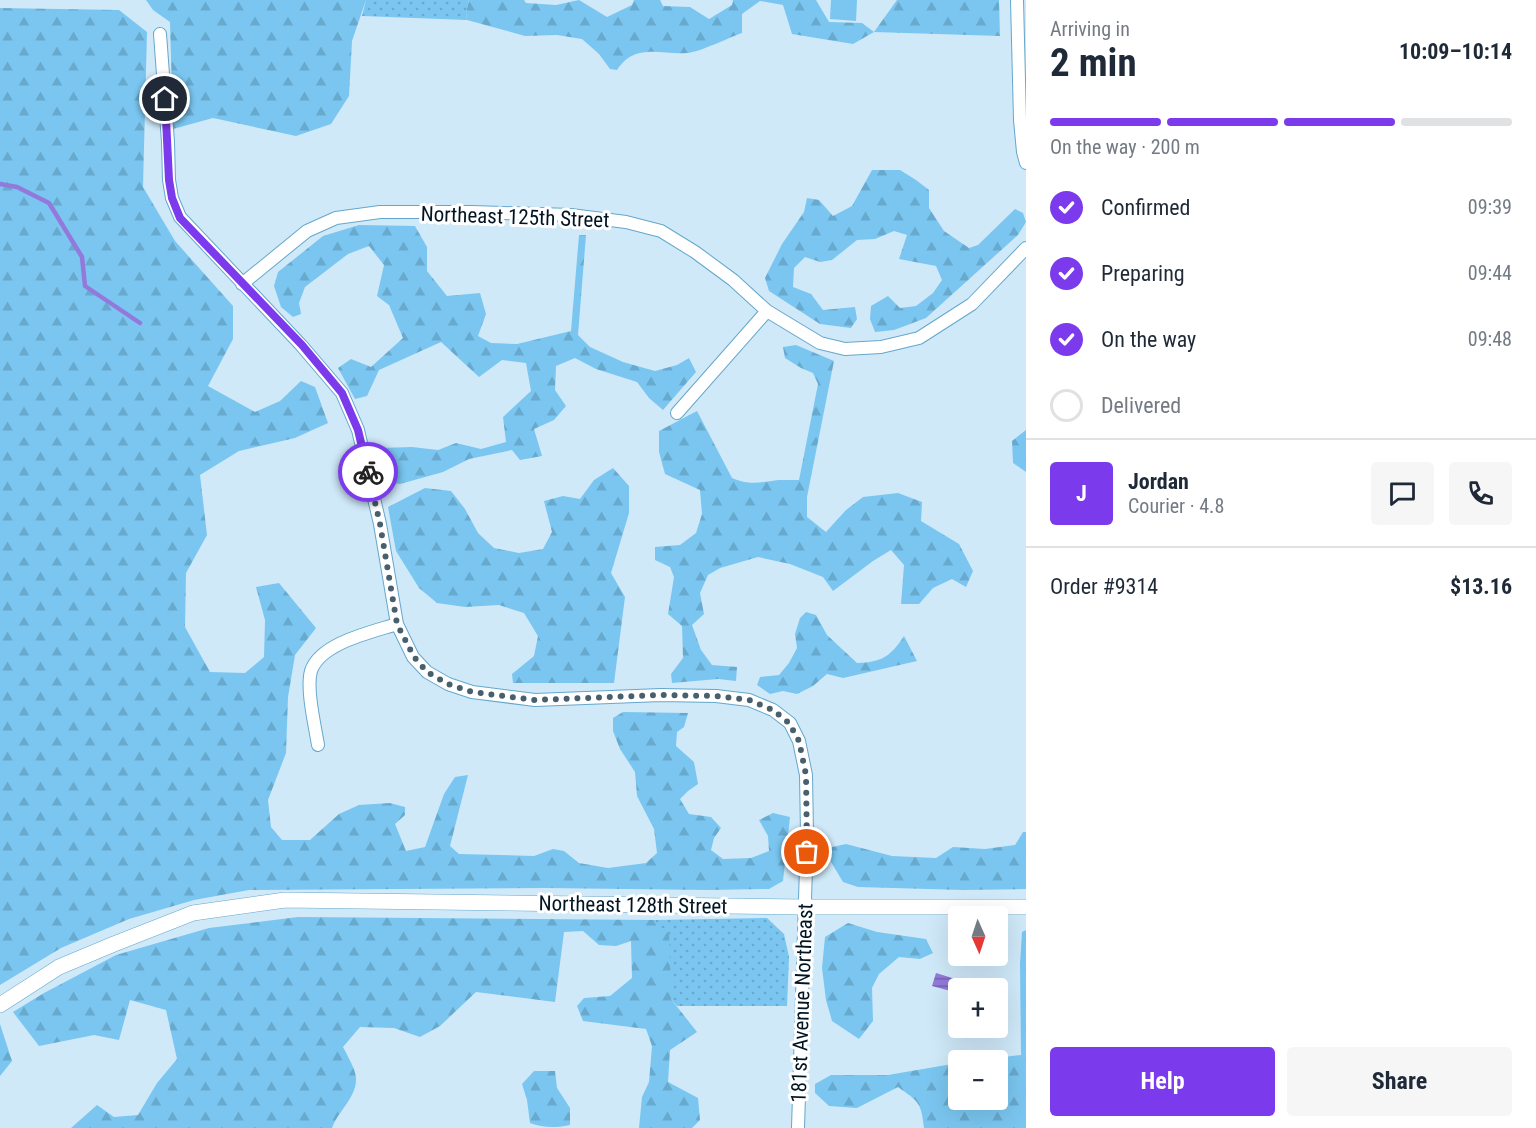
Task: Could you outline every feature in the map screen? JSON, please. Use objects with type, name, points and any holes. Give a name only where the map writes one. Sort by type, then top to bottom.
[{"type":"street","points":[[1017,0],[1020,120],[1026,163]]},
{"type":"street","points":[[160,34],[169,180],[172,198],[180,218],[302,345],[342,393],[358,430],[380,524],[397,624],[342,642],[321,656],[311,671],[310,691],[318,745]]},
{"type":"street","name":"Northeast 125th Street","points":[[242,284],[307,231],[336,218],[392,212],[571,215],[626,222],[661,231],[733,280],[767,311],[820,344],[845,349],[881,347],[918,338],[972,304],[1026,248]]},
{"type":"street","points":[[677,413],[767,311]]},
{"type":"street","name":"181st Avenue Northeast","points":[[397,624],[414,657],[427,672],[448,684],[472,692],[535,700],[661,695],[716,696],[749,700],[773,710],[789,723],[799,741],[806,775],[807,834],[798,1128]]},
{"type":"street","name":"Northeast 128th Street","points":[[0,1005],[59,967],[114,944],[193,913],[241,905],[296,900],[805,907],[1026,907]]},
{"type":"green space","points":[[146,0],[366,0],[352,41],[349,96],[331,124],[296,136],[213,118],[173,129],[170,22],[153,10]]},
{"type":"green space","points":[[366,0],[469,0],[467,20],[362,16]]},
{"type":"green space","points":[[469,0],[524,0],[526,3],[556,5],[579,0],[607,17],[632,5],[634,0],[660,0],[663,6],[690,7],[709,19],[732,5],[733,0],[816,0],[829,22],[862,23],[874,32],[853,44],[792,34],[783,5],[760,1],[742,14],[742,33],[693,52],[640,53],[624,61],[617,70],[610,69],[599,54],[582,39],[557,35],[525,36],[467,20]]},
{"type":"green space","points":[[831,0],[857,0],[856,21],[830,19]]},
{"type":"green space","points":[[897,0],[999,0],[1000,36],[874,32]]},
{"type":"green space","points":[[0,8],[119,10],[147,32],[143,187],[175,241],[233,306],[233,339],[208,386],[255,412],[280,401],[301,381],[315,387],[328,423],[295,438],[239,451],[200,475],[207,535],[186,573],[185,627],[210,672],[245,673],[264,657],[265,620],[256,587],[279,583],[316,628],[295,655],[288,697],[286,753],[268,800],[271,827],[282,840],[310,840],[339,814],[359,805],[390,803],[405,807],[405,815],[395,824],[406,851],[425,847],[444,794],[455,777],[468,775],[450,846],[459,854],[534,856],[553,849],[564,851],[579,863],[608,868],[646,863],[657,853],[654,829],[637,796],[635,772],[620,749],[613,731],[613,718],[623,712],[688,713],[684,727],[677,732],[676,746],[694,762],[698,784],[680,799],[689,814],[711,817],[721,828],[714,838],[711,850],[723,859],[751,858],[769,851],[768,836],[759,820],[773,813],[790,817],[783,881],[769,889],[249,890],[194,900],[129,919],[61,948],[0,985]]},
{"type":"green space","points":[[872,170],[900,170],[929,190],[929,208],[944,231],[969,248],[978,245],[1015,209],[1023,213],[1026,222],[1018,235],[926,318],[894,330],[875,332],[870,319],[871,306],[888,296],[900,308],[916,306],[933,293],[942,280],[936,266],[899,259],[907,235],[894,231],[875,239],[857,240],[832,260],[820,262],[805,257],[794,268],[793,287],[811,294],[823,310],[855,307],[857,319],[851,328],[820,324],[769,291],[765,278],[782,244],[804,212],[807,198],[819,200],[833,216],[852,206]]},
{"type":"green space","points":[[359,225],[415,226],[427,247],[427,271],[447,296],[480,293],[486,314],[478,336],[491,343],[517,344],[571,331],[579,235],[586,235],[578,335],[590,347],[623,362],[655,371],[677,365],[689,358],[696,372],[663,410],[649,398],[637,382],[596,369],[575,358],[556,366],[555,390],[566,406],[554,420],[534,429],[542,456],[520,460],[512,450],[469,459],[443,472],[400,484],[383,481],[379,448],[412,447],[438,450],[456,443],[481,449],[506,442],[503,417],[531,391],[526,363],[502,360],[479,377],[441,342],[379,370],[367,396],[355,399],[338,368],[351,359],[371,367],[403,338],[389,305],[377,296],[384,265],[369,246],[348,254],[305,287],[299,303],[301,314],[293,317],[281,307],[274,286],[278,272],[323,236]]},
{"type":"green space","points":[[796,345],[834,361],[807,497],[807,517],[826,532],[846,510],[863,497],[898,493],[922,502],[921,521],[959,544],[973,571],[966,587],[952,579],[933,588],[919,604],[901,604],[904,565],[891,550],[833,591],[823,577],[790,564],[758,557],[720,568],[708,575],[700,593],[704,614],[692,625],[701,650],[712,665],[737,667],[736,681],[718,679],[672,683],[671,674],[683,658],[682,626],[668,614],[674,577],[670,567],[655,560],[655,547],[680,545],[696,533],[702,514],[700,490],[665,474],[659,452],[659,431],[697,411],[732,478],[750,483],[799,480],[818,384],[813,373],[785,358],[783,347]]},
{"type":"green space","points":[[1026,430],[1026,472],[1013,463],[1012,441]]},
{"type":"green space","points":[[613,468],[629,486],[629,513],[611,573],[625,597],[614,683],[513,683],[512,674],[534,656],[538,636],[524,613],[499,605],[465,607],[437,603],[419,588],[396,551],[388,507],[425,488],[451,491],[465,509],[478,533],[494,548],[519,553],[543,549],[552,532],[544,501],[563,496],[580,499],[594,480]]},
{"type":"green space","points":[[806,612],[816,615],[827,635],[857,663],[885,657],[904,636],[917,661],[843,678],[827,674],[813,686],[797,694],[783,691],[770,694],[757,685],[760,677],[779,675],[789,663],[797,648],[795,634],[800,618]]},
{"type":"green space","points":[[1023,832],[1026,832],[1026,889],[858,887],[843,882],[831,862],[832,847],[846,844],[892,856],[936,858],[953,847],[985,849],[1015,845]]},
{"type":"green space","points":[[298,917],[656,920],[656,929],[669,933],[671,999],[697,1032],[670,1050],[668,1082],[698,1098],[700,1120],[692,1128],[639,1128],[642,1097],[649,1082],[652,1046],[646,1029],[583,1021],[577,1006],[584,998],[610,996],[632,978],[631,941],[616,946],[599,945],[583,931],[564,932],[555,1002],[476,992],[440,1026],[420,1037],[394,1028],[360,1027],[343,1047],[355,1071],[356,1085],[332,1128],[71,1128],[97,1105],[114,1117],[138,1115],[157,1083],[177,1059],[166,1010],[130,1000],[119,1040],[94,1035],[39,1046],[13,1012],[116,955],[209,928]]},
{"type":"green space","points":[[767,918],[784,934],[789,957],[787,1006],[677,1006],[671,999],[655,929],[656,920]]},
{"type":"green space","points":[[848,923],[877,932],[926,939],[933,953],[920,959],[899,957],[879,974],[872,988],[873,1021],[859,1039],[832,1021],[826,1000],[822,968],[825,937]]},
{"type":"green space","points":[[1026,930],[1026,1128],[924,1128],[918,1103],[898,1087],[857,1108],[829,1106],[815,1093],[815,1084],[831,1075],[888,1075],[948,1065],[948,1110],[1008,1110],[1008,1057],[1021,1055],[1022,932]]},
{"type":"green space","points":[[0,1024],[12,1061],[0,1076]]},
{"type":"green space","points":[[534,1071],[555,1071],[557,1088],[570,1108],[570,1125],[550,1127],[530,1123],[522,1084]]},
{"type":"shaded area","points":[[936,973],[952,978],[948,978],[948,990],[932,986]]},
{"type":"waterway","points":[[0,184],[17,187],[49,203],[82,257],[85,286],[140,323]]},
{"type":"way so far","points":[[368,472],[380,524],[397,624],[414,657],[427,672],[448,684],[472,692],[535,700],[661,695],[716,696],[749,700],[773,710],[789,723],[799,741],[806,775],[807,852]]},
{"type":"route","points":[[165,99],[169,180],[172,198],[180,218],[302,345],[342,393],[358,430],[368,472]]}]
